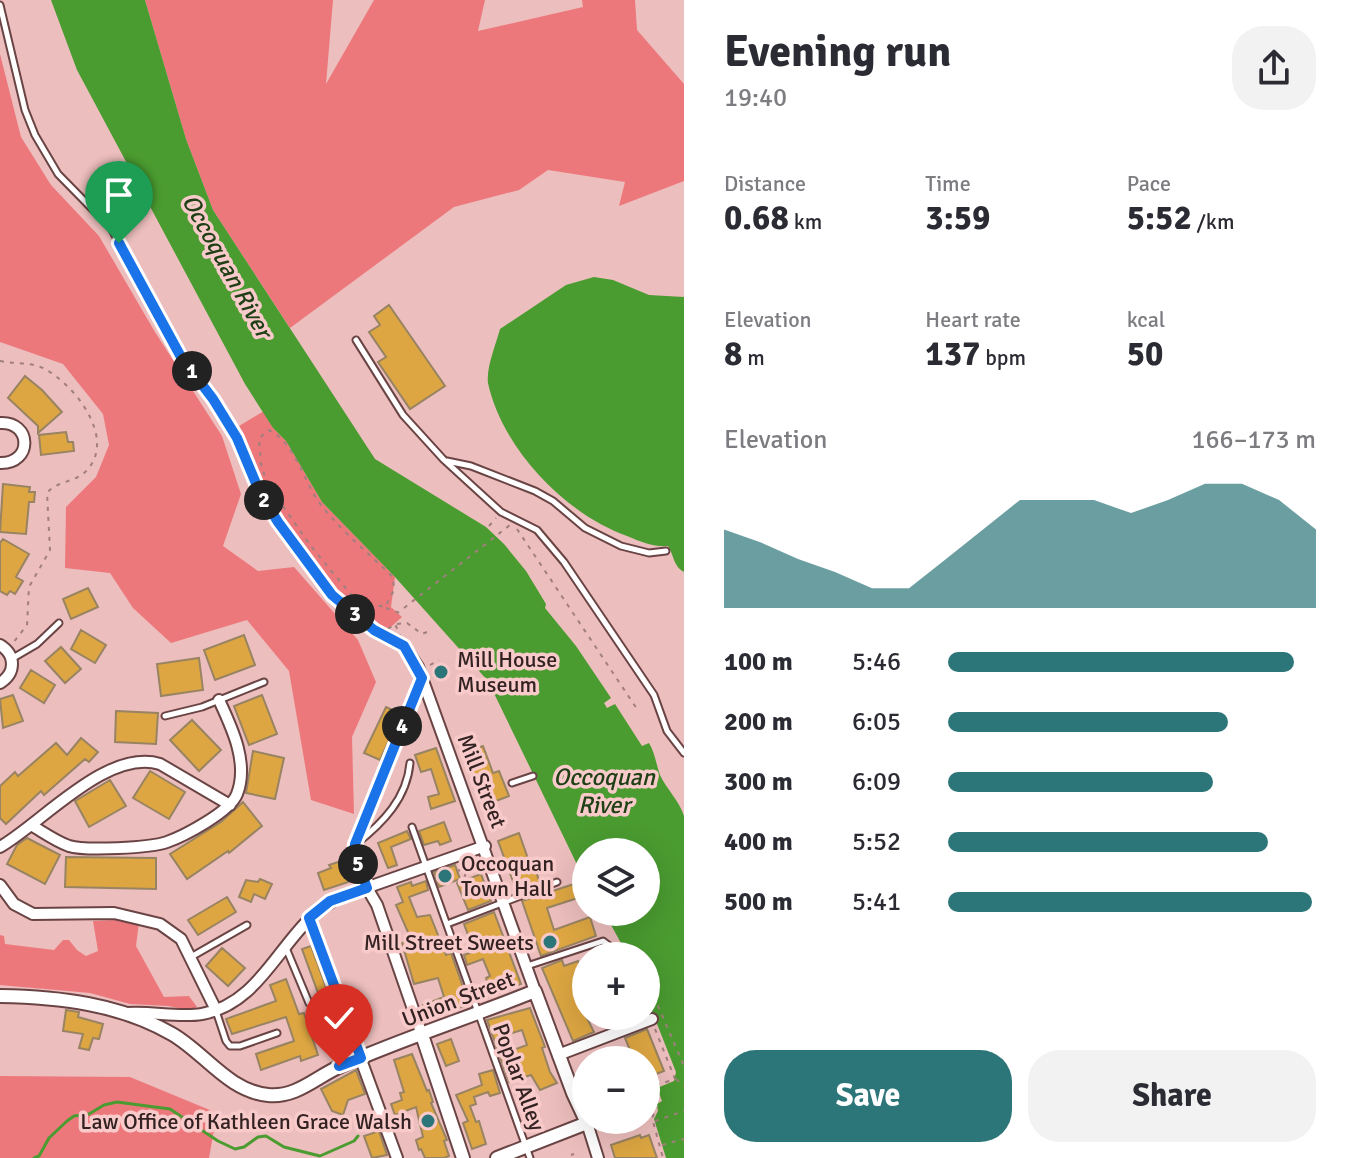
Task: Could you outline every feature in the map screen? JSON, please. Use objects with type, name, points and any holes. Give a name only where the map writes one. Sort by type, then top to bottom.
[{"type":"street","points":[[0,423],[17,426],[25,444],[14,461],[0,463]]},
{"type":"street","name":"Mill Street","points":[[404,646],[421,674],[572,1088]]},
{"type":"street","points":[[0,683],[12,672],[7,652]]},
{"type":"street","points":[[31,825],[68,846],[79,848],[154,845],[177,838],[230,805],[239,789],[241,763],[219,700]]},
{"type":"street","points":[[0,847],[84,785],[126,765],[145,762],[160,764],[230,805]]},
{"type":"street","points":[[125,1013],[189,1015],[216,1010],[245,994],[309,918],[330,901],[485,846]]},
{"type":"street","points":[[0,885],[14,904],[33,914],[114,913],[150,920],[171,930],[181,939],[216,1010]]},
{"type":"street","points":[[367,888],[377,905],[463,1158]]},
{"type":"street","points":[[309,918],[397,1158]]},
{"type":"street","name":"Union Street","points":[[0,996],[91,1005],[125,1013],[174,1035],[233,1082],[271,1095],[295,1091],[339,1066],[535,991]]},
{"type":"street","points":[[558,1055],[623,1030]]},
{"type":"street","points":[[497,1158],[528,1152],[572,1130]]},
{"type":"street","name":"Mill Street","points":[[590,1134],[598,1158]]},
{"type":"lane","points":[[0,5],[25,110],[58,174],[111,228],[181,357],[213,399],[237,438],[260,493],[278,522],[332,595],[374,630],[404,646]]},
{"type":"lane","points":[[356,340],[403,415],[444,460],[501,512],[537,530],[564,562],[654,695],[667,731],[684,753]]},
{"type":"lane","points":[[444,460],[471,466],[535,491],[553,501],[585,528],[621,546],[649,553],[666,551]]},
{"type":"lane","points":[[7,652],[37,644],[59,623]]},
{"type":"lane","points":[[367,888],[354,853],[355,844],[421,674]]},
{"type":"lane","points":[[165,716],[219,700],[264,682]]},
{"type":"lane","points":[[355,844],[371,833],[395,806],[405,787],[410,763]]},
{"type":"lane","points":[[512,783],[533,776]]},
{"type":"lane","name":"Poplar Alley","points":[[412,827],[528,1152]]},
{"type":"lane","points":[[447,924],[557,882]]},
{"type":"lane","points":[[190,957],[247,925]]},
{"type":"lane","points":[[286,947],[309,1003]]},
{"type":"lane","points":[[526,967],[572,951]]},
{"type":"lane","points":[[216,1010],[230,1046],[240,1046],[277,1033]]},
{"type":"path","points":[[0,361],[38,366],[62,382],[94,425],[97,453],[89,468],[77,479],[52,486],[47,493],[50,550],[29,587],[27,625],[7,652]]},
{"type":"path","points":[[371,618],[310,545],[267,483],[261,464],[259,439],[268,430],[288,449],[320,503],[393,577],[394,590],[385,607]]},
{"type":"path","points":[[489,526],[501,512]]},
{"type":"path","points":[[404,608],[517,520],[519,534],[637,709]]},
{"type":"path","points":[[359,602],[400,613]]},
{"type":"path","points":[[395,624],[407,623],[422,634],[427,632]]},
{"type":"path","points":[[421,674],[439,660]]},
{"type":"path","points":[[457,862],[467,868]]},
{"type":"path","points":[[457,871],[477,864]]},
{"type":"path","points":[[457,882],[464,879],[467,868]]},
{"type":"path","points":[[660,1010],[684,1066]]},
{"type":"path","points":[[656,1030],[675,1079],[684,1086]]},
{"type":"path","points":[[660,1084],[675,1079]]},
{"type":"path","points":[[660,1119],[684,1111]]},
{"type":"path","points":[[657,1134],[663,1158]]},
{"type":"path","points":[[660,1146],[684,1139]]},
{"type":"shaded area","points":[[145,0],[333,0],[326,84],[374,0],[485,0],[478,31],[583,7],[582,0],[635,0],[637,30],[684,84],[684,181],[619,206],[625,182],[548,170],[519,190],[454,207],[290,328],[213,210],[186,139]]},
{"type":"shaded area","points":[[0,54],[21,137],[51,185],[99,236],[155,332],[222,436],[241,494],[223,546],[258,571],[294,567],[358,640],[376,682],[352,737],[354,814],[311,800],[289,671],[247,620],[171,643],[133,608],[110,573],[65,568],[66,507],[96,477],[109,445],[103,414],[63,364],[0,342]]},
{"type":"shaded area","points":[[264,411],[273,428],[286,441],[322,502],[395,577],[391,607],[402,617],[384,633],[335,589],[264,491],[239,426]]},
{"type":"shaded area","points":[[93,921],[139,922],[136,946],[164,997],[189,996],[197,1007],[189,1010],[130,1004],[90,993],[0,985],[0,935],[4,936],[5,944],[54,950],[63,940],[69,940],[86,956],[98,951]]},
{"type":"shaded area","points":[[0,1076],[130,1077],[217,1113],[209,1158],[0,1158]]},
{"type":"water","name":"Occoquan River","points":[[51,0],[145,0],[186,139],[213,210],[375,459],[486,527],[504,544],[526,571],[546,604],[545,608],[576,646],[611,698],[604,703],[607,708],[615,704],[642,746],[649,743],[660,775],[684,816],[684,1158],[666,1158],[659,1134],[662,1101],[660,1087],[674,1081],[676,1072],[659,1030],[660,942],[620,942],[612,926],[660,926],[660,838],[572,838],[572,854],[488,681],[395,577],[322,502],[286,441],[273,428],[245,384],[77,70]]},
{"type":"water","points":[[594,277],[613,280],[649,295],[684,297],[684,572],[676,564],[668,546],[647,544],[604,526],[559,495],[522,454],[495,407],[488,377],[500,329],[566,285]]},
{"type":"building","points":[[389,305],[445,386],[410,409],[378,362],[386,357],[369,332],[380,325],[374,316]]},
{"type":"building","points":[[25,376],[62,412],[38,433],[38,426],[8,398]]},
{"type":"building","points":[[66,432],[68,442],[73,442],[74,451],[41,455],[39,435]]},
{"type":"building","points":[[3,484],[30,487],[29,492],[35,492],[34,502],[29,502],[26,534],[0,532]]},
{"type":"building","points":[[3,539],[29,554],[16,577],[23,581],[15,594],[10,591],[7,595],[0,591],[0,543]]},
{"type":"building","points":[[88,588],[98,607],[71,619],[63,599]]},
{"type":"building","points":[[81,630],[106,645],[95,663],[71,649]]},
{"type":"building","points":[[244,635],[255,665],[215,680],[204,650]]},
{"type":"building","points":[[61,647],[81,669],[65,683],[45,661]]},
{"type":"building","points":[[199,658],[203,690],[161,696],[157,664]]},
{"type":"building","points":[[31,670],[55,685],[44,703],[20,688]]},
{"type":"building","points":[[13,695],[23,721],[3,728],[0,699]]},
{"type":"building","points":[[262,695],[277,734],[249,745],[234,706]]},
{"type":"building","points":[[386,707],[401,714],[380,760],[364,753]]},
{"type":"building","points":[[116,711],[158,713],[156,744],[115,742]]},
{"type":"building","points":[[192,720],[221,750],[199,771],[170,740]]},
{"type":"building","points":[[81,738],[98,752],[89,762],[85,759],[44,795],[41,791],[6,824],[0,818],[0,786],[15,772],[18,776],[56,743],[67,755]]},
{"type":"building","points":[[483,746],[493,773],[499,771],[509,796],[483,806],[466,752]]},
{"type":"building","points":[[436,748],[455,801],[431,809],[428,797],[439,794],[431,769],[421,772],[415,755]]},
{"type":"building","points":[[253,751],[284,758],[275,799],[246,793]]},
{"type":"building","points":[[150,771],[185,792],[169,819],[133,798]]},
{"type":"building","points":[[110,780],[126,806],[89,827],[75,801]]},
{"type":"building","points":[[243,802],[262,826],[229,853],[187,879],[170,854],[221,822]]},
{"type":"building","points":[[444,822],[451,841],[424,845],[419,831]]},
{"type":"building","points":[[407,831],[411,839],[391,847],[397,865],[388,868],[378,843]]},
{"type":"building","points":[[519,833],[540,883],[517,892],[498,841]]},
{"type":"building","points":[[27,838],[60,855],[45,884],[7,864],[17,845]]},
{"type":"building","points":[[66,857],[156,858],[156,889],[65,887]]},
{"type":"building","points":[[344,860],[351,881],[324,890],[318,873]]},
{"type":"building","name":"Occoquan Town Hall","points":[[455,865],[460,879],[439,887],[434,872]]},
{"type":"building","points":[[481,874],[491,901],[468,910],[457,883]]},
{"type":"building","points":[[260,879],[272,884],[265,899],[254,894],[251,902],[239,897],[246,880],[258,882]]},
{"type":"building","points":[[426,881],[428,890],[409,897],[417,917],[430,915],[446,955],[451,953],[469,1004],[428,1020],[423,1005],[444,997],[438,978],[414,984],[402,943],[411,939],[396,905],[403,902],[397,887]]},
{"type":"building","points":[[572,885],[572,900],[547,908],[554,930],[572,924],[572,926],[593,926],[596,936],[572,942],[572,945],[541,956],[522,901]]},
{"type":"building","points":[[227,897],[236,912],[198,935],[188,920]]},
{"type":"building","points":[[494,912],[521,984],[479,1000],[477,992],[489,987],[486,978],[490,976],[483,959],[467,965],[464,955],[481,949],[476,933],[468,935],[464,924]]},
{"type":"building","points":[[311,946],[331,1001],[322,1004],[302,949]]},
{"type":"building","points":[[222,948],[245,968],[228,986],[206,966]]},
{"type":"building","points":[[562,960],[564,966],[572,963],[572,1030],[594,1032],[573,1041],[542,968]]},
{"type":"building","points":[[286,979],[299,1014],[304,1013],[318,1055],[301,1061],[300,1056],[261,1070],[256,1054],[294,1041],[286,1017],[232,1034],[226,1019],[276,1001],[270,985]]},
{"type":"building","points":[[530,1008],[545,1047],[542,1048],[550,1072],[557,1083],[540,1090],[531,1075],[509,1082],[487,1020]],"holes":[[[522,1030],[527,1045],[508,1052],[502,1036]]]},
{"type":"building","points":[[66,1010],[79,1012],[78,1017],[103,1024],[99,1039],[93,1038],[89,1050],[79,1048],[83,1034],[63,1031]]},
{"type":"building","points":[[647,1030],[654,1046],[628,1046],[625,1038]]},
{"type":"building","points":[[451,1039],[459,1061],[446,1066],[437,1044]]},
{"type":"building","points":[[412,1054],[447,1140],[444,1141],[449,1156],[444,1158],[425,1158],[419,1150],[416,1140],[423,1137],[416,1107],[395,1115],[391,1104],[402,1100],[400,1093],[404,1092],[394,1060]]},
{"type":"building","points":[[356,1070],[365,1094],[348,1100],[343,1115],[332,1111],[321,1089]]},
{"type":"building","points":[[493,1070],[500,1093],[490,1096],[488,1092],[474,1097],[476,1104],[470,1106],[476,1122],[479,1121],[486,1144],[472,1149],[463,1123],[468,1121],[456,1095],[482,1085],[479,1074]]},
{"type":"building","points":[[379,1131],[387,1155],[372,1158],[364,1136]]},
{"type":"building","points":[[640,1135],[641,1138],[649,1135],[657,1158],[615,1158],[611,1145]]},
{"type":"waterway","points":[[34,1158],[39,1156],[49,1138],[74,1116],[89,1114],[117,1102],[170,1109],[235,1149],[266,1136],[284,1147],[320,1156],[354,1141],[358,1136]]},
{"type":"place","name":"Mill House Museum","points":[[441,672]]},
{"type":"place","name":"Occoquan Town Hall","points":[[445,876]]},
{"type":"place","name":"Mill Street Sweets","points":[[550,942]]},
{"type":"place","name":"Law Office of Kathleen Grace Walsh","points":[[428,1121]]},
{"type":"route","points":[[119,243],[181,357],[213,399],[237,438],[260,493],[278,522],[332,595],[374,630],[404,646],[422,678],[355,844],[354,853],[367,888],[330,901],[309,918],[361,1058],[339,1066]]}]
